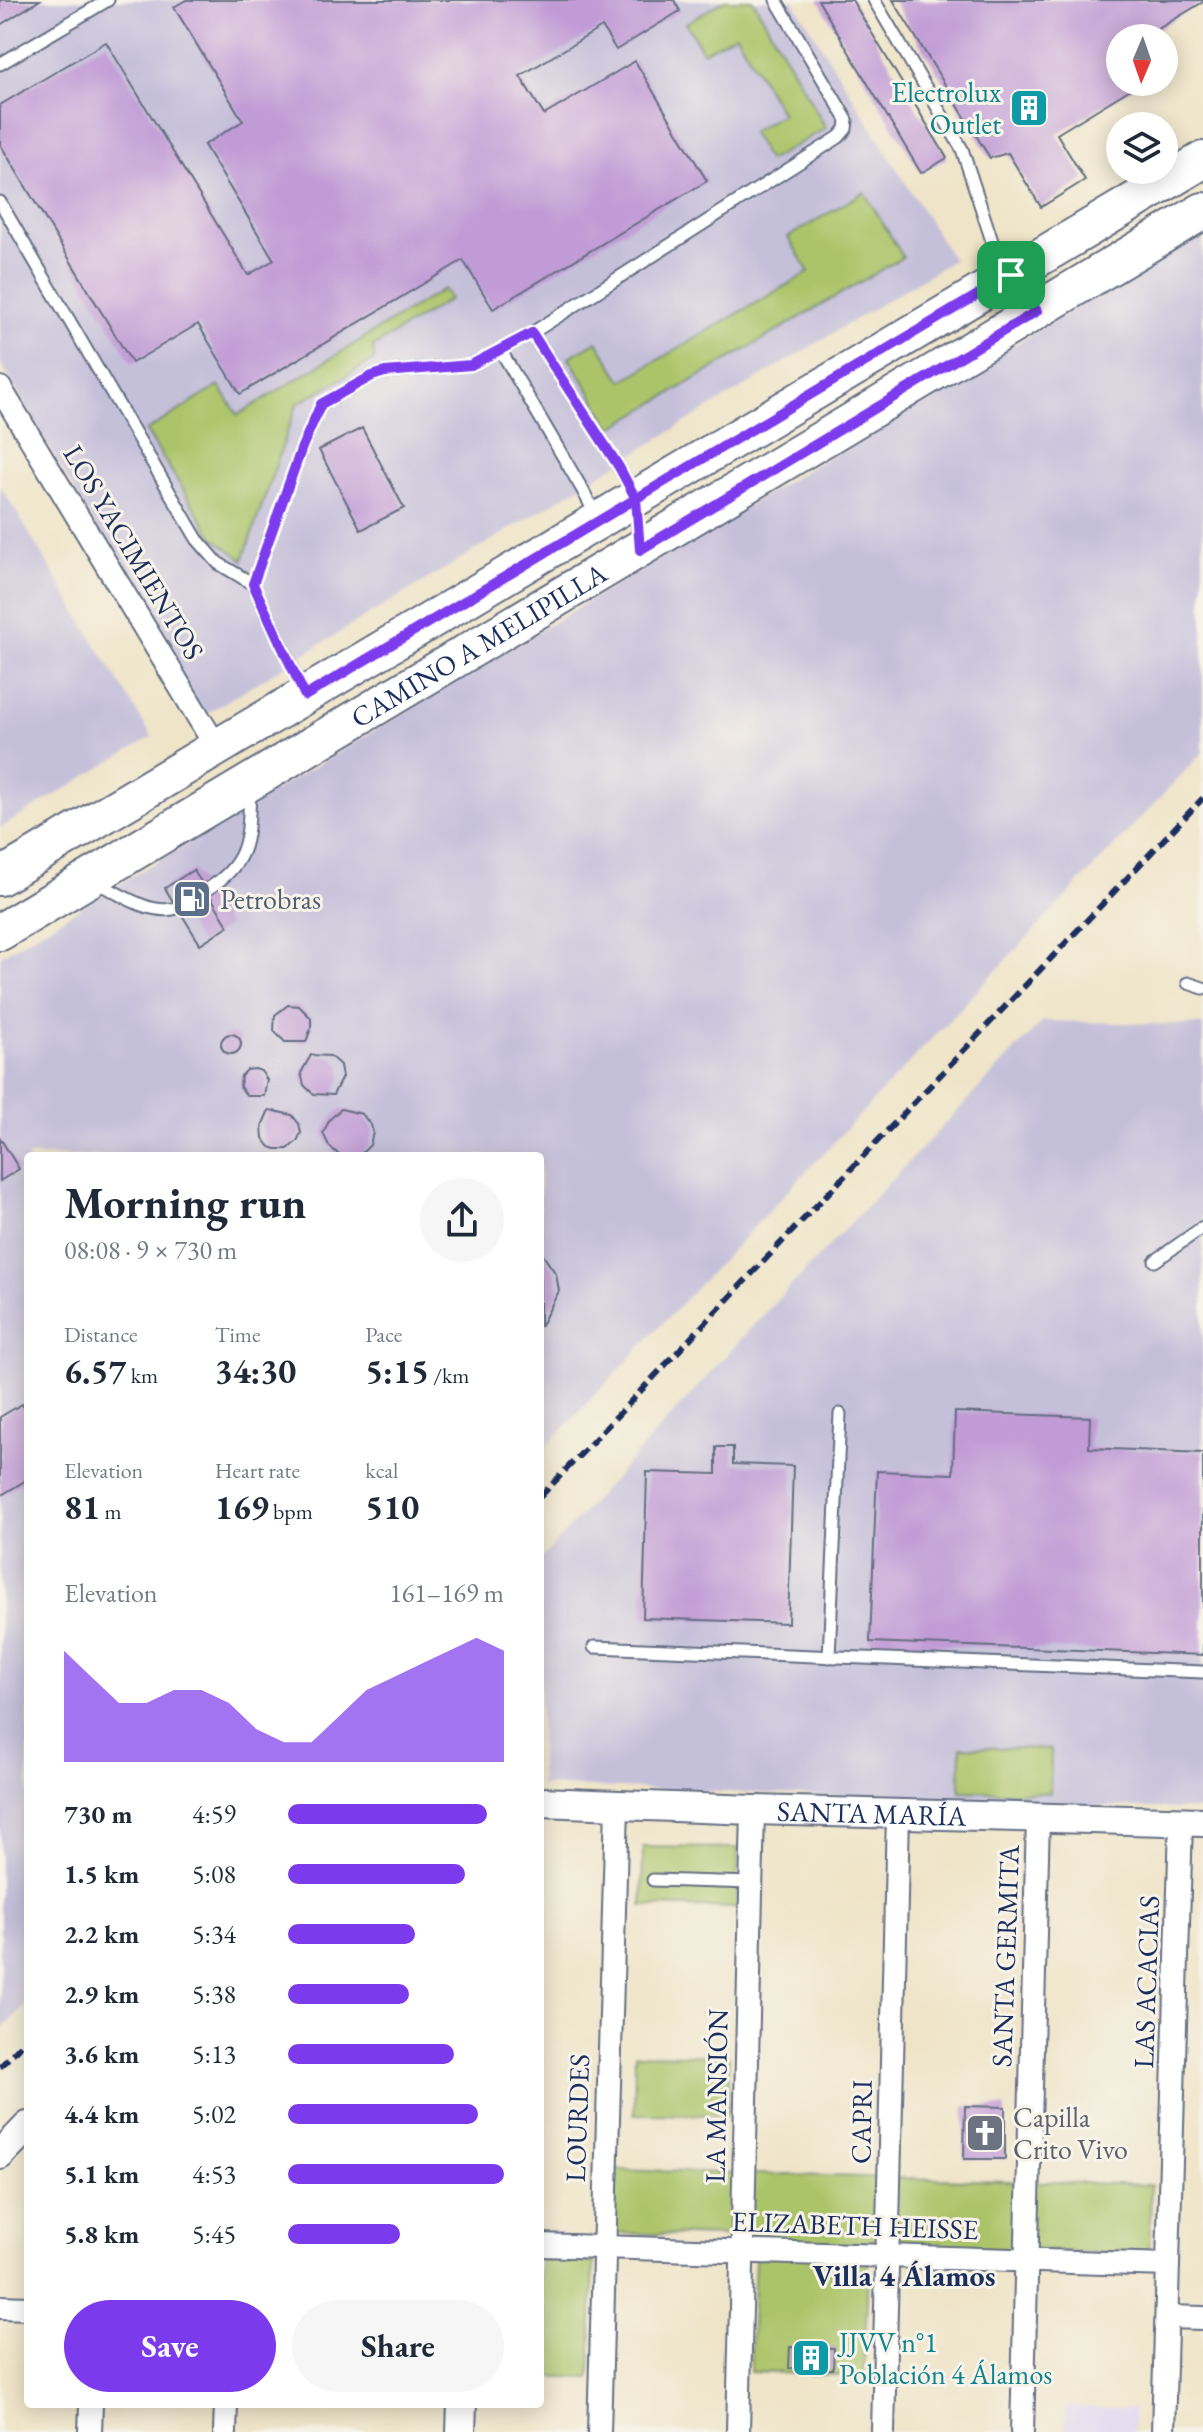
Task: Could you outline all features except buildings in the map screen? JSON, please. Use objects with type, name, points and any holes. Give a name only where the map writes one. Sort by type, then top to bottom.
[{"type":"main road","name":"CAMINO A MELIPILLA","points":[[0,877],[1203,160]]},
{"type":"main road","name":"CAMINO A MELIPILLA","points":[[0,932],[1203,211]]},
{"type":"street","name":"LOS YACIMIENTOS","points":[[0,388],[217,748]]},
{"type":"street","name":"SANTA MARÍA","points":[[544,1802],[1192,1822]]},
{"type":"street","name":"LOURDES","points":[[599,2432],[617,1806]]},
{"type":"street","name":"LA MANSIÓN","points":[[738,2432],[753,1810]]},
{"type":"street","name":"CAPRI","points":[[883,2432],[898,1814]]},
{"type":"street","name":"SANTA GERMITA","points":[[1022,2432],[1038,1818]]},
{"type":"street","name":"LAS ACACIAS","points":[[1163,2432],[1168,2265],[1192,1822]]},
{"type":"street","points":[[0,2155],[24,2130]]},
{"type":"street","name":"ELIZABETH HEISSE","points":[[544,2245],[1168,2265]]},
{"type":"street","points":[[0,2307],[24,2308]]},
{"type":"street","points":[[1167,2317],[1203,2318]]},
{"type":"street","points":[[90,2432],[91,2408]]},
{"type":"street","points":[[225,2432],[226,2408]]},
{"type":"street","points":[[461,2432],[462,2408]]},
{"type":"lane","points":[[0,64],[108,0]]},
{"type":"lane","points":[[253,584],[302,447],[321,404],[385,372],[471,365],[501,351],[839,137],[846,129],[847,120],[776,0]]},
{"type":"lane","points":[[874,0],[962,149],[993,244],[1037,311]]},
{"type":"lane","points":[[0,202],[197,539],[218,563],[253,584],[305,696]]},
{"type":"lane","points":[[532,333],[619,467],[636,499],[640,550]]},
{"type":"lane","points":[[501,351],[599,521]]},
{"type":"lane","points":[[206,890],[224,879],[242,852],[248,828],[251,782]]},
{"type":"lane","points":[[88,879],[149,908],[164,911],[177,908]]},
{"type":"lane","points":[[1188,983],[1203,988]]},
{"type":"lane","points":[[1155,1261],[1203,1227]]},
{"type":"lane","points":[[829,1657],[840,1414]]},
{"type":"lane","points":[[594,1647],[1203,1672]]},
{"type":"lane","points":[[653,1880],[752,1883]]},
{"type":"shaded area","points":[[0,0],[793,0],[953,260],[204,715],[0,362]]},
{"type":"shaded area","points":[[1203,231],[1203,752],[544,1449],[544,1152],[24,1152],[24,2006],[0,2032],[0,956]]},
{"type":"shaded area","points":[[0,485],[152,737],[0,828]]},
{"type":"shaded area","points":[[1043,1021],[1203,1025],[1203,1810],[544,1785],[544,1556],[763,1315]]},
{"type":"shaded area","points":[[1065,2407],[1134,2409],[1133,2432],[1065,2432]]},
{"type":"green space","points":[[725,0],[753,0],[826,128],[768,161],[751,132],[782,114],[736,34],[703,52],[686,23]]},
{"type":"green space","points":[[864,192],[903,257],[612,428],[569,357],[597,341],[622,381],[809,272],[788,237]]},
{"type":"green space","points":[[444,289],[450,299],[373,347],[374,360],[297,404],[243,560],[213,537],[146,431],[219,386],[238,415]]},
{"type":"green space","points":[[961,1747],[1051,1749],[1050,1793],[960,1791]]},
{"type":"green space","points":[[643,1847],[738,1848],[737,1908],[642,1906]]},
{"type":"green space","points":[[635,2054],[729,2056],[728,2115],[634,2114]]},
{"type":"green space","points":[[615,2170],[1151,2185],[1149,2254],[869,2246],[864,2376],[750,2372],[756,2237],[613,2233]]},
{"type":"green space","points":[[544,2260],[594,2262],[590,2378],[544,2376]]},
{"type":"railway","points":[[544,1493],[1203,798]]},
{"type":"railway","points":[[0,2067],[24,2041]]},
{"type":"place","name":"Electrolux Outlet","points":[[1029,108]]},
{"type":"place","name":"Petrobras","points":[[192,899]]},
{"type":"place","name":"Capilla Crito Vivo","points":[[985,2133]]},
{"type":"place","name":"JJVV n°1 Población 4 Álamos","points":[[811,2358]]},
{"type":"district","name":"Villa 4 Álamos","points":[[904,2275]]},
{"type":"route","points":[[1011,275],[636,499],[305,696],[253,584],[302,447],[321,404],[385,372],[471,365],[532,333],[619,467],[636,499],[640,550],[1037,311],[1011,275]]}]
